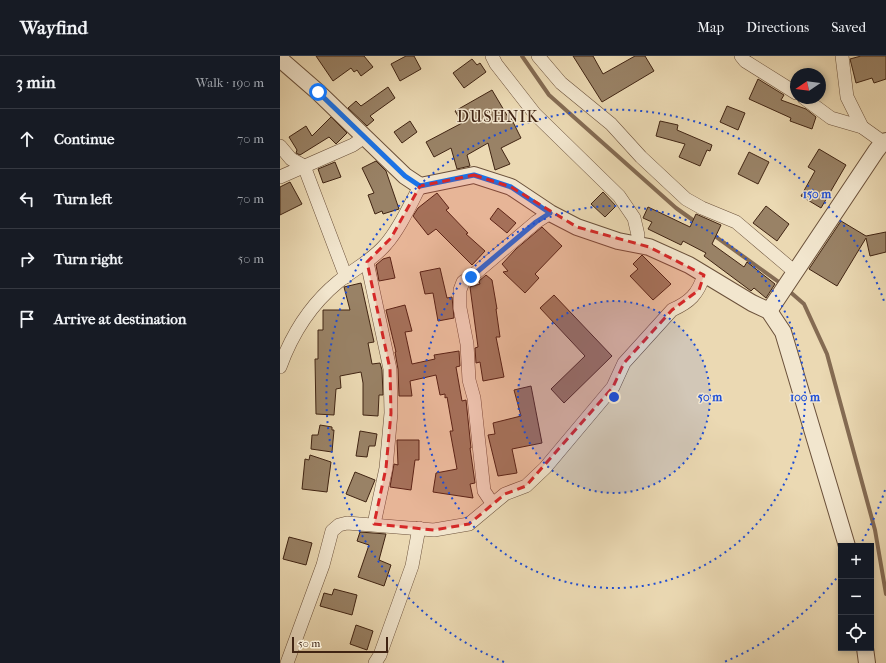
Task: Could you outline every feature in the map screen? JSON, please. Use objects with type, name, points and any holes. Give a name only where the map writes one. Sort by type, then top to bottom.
[{"type":"street","points":[[492,56],[507,79],[535,114],[619,196],[634,218],[638,235],[637,243]]},
{"type":"street","points":[[538,56],[560,83],[611,124],[641,157],[686,199],[702,208],[736,222],[792,276]]},
{"type":"street","points":[[741,56],[745,61],[790,89]]},
{"type":"street","points":[[842,56],[847,97],[862,127]]},
{"type":"street","points":[[280,58],[318,92],[363,138],[405,176],[420,186],[474,175],[511,187],[550,213],[577,227],[618,241],[637,243],[682,262],[752,303],[769,311],[783,332],[847,543]]},
{"type":"street","points":[[769,311],[884,142],[862,127],[831,118],[812,104]]},
{"type":"street","points":[[280,177],[353,145],[363,138]]},
{"type":"street","points":[[280,146],[291,159],[304,166],[346,277]]},
{"type":"street","points":[[280,367],[302,320],[318,299],[367,262],[391,238],[420,186]]},
{"type":"street","points":[[492,503],[484,491],[474,398],[460,308],[460,290],[463,282],[471,277],[536,222],[550,213]]},
{"type":"street","points":[[367,262],[390,376],[391,413],[386,468],[374,524]]},
{"type":"street","points":[[287,663],[323,565],[332,531],[339,525],[347,523],[434,530],[469,524],[492,503],[513,489],[526,486],[545,468],[613,387],[624,363],[672,310],[694,296],[699,290],[704,275]]},
{"type":"street","points":[[374,663],[380,655],[410,571],[419,528]]},
{"type":"street","points":[[865,651],[867,663]]},
{"type":"highlighted area","points":[[474,175],[511,187],[577,227],[649,247],[689,265],[704,275],[699,290],[672,310],[624,363],[613,387],[526,486],[505,494],[469,524],[434,530],[374,524],[386,468],[391,413],[390,369],[367,262],[391,238],[420,186]]},
{"type":"building","points":[[316,56],[364,56],[373,67],[361,76],[357,70],[354,72],[351,68],[333,81]]},
{"type":"building","points":[[406,56],[414,56],[421,69],[400,81],[391,64]]},
{"type":"building","points":[[573,56],[593,56],[603,74],[635,56],[645,56],[654,71],[602,102]]},
{"type":"building","points":[[861,56],[886,56],[886,79],[874,83],[872,78],[856,83],[850,59]]},
{"type":"building","points":[[472,59],[477,65],[480,63],[486,72],[464,88],[453,73]]},
{"type":"building","points":[[758,79],[784,95],[781,100],[806,109],[816,117],[812,129],[790,121],[791,118],[749,99]]},
{"type":"building","points":[[388,87],[395,98],[370,116],[374,120],[367,126],[348,108],[356,101],[361,106]]},
{"type":"building","points":[[492,90],[508,117],[510,116],[521,138],[501,148],[510,164],[495,170],[488,143],[467,155],[470,166],[457,169],[451,148],[434,157],[426,142],[462,123],[455,111]]},
{"type":"building","points":[[727,106],[745,113],[738,130],[720,122]]},
{"type":"building","points":[[331,117],[347,133],[336,144],[329,137],[300,155],[296,153],[297,150],[289,137],[306,126],[312,136]]},
{"type":"building","points":[[410,121],[417,132],[402,143],[394,132]]},
{"type":"building","points":[[660,121],[678,125],[677,130],[712,145],[710,151],[707,150],[700,166],[679,157],[685,144],[656,136]]},
{"type":"building","points":[[819,149],[846,165],[821,208],[801,196],[815,171],[808,167]]},
{"type":"building","points":[[749,152],[769,162],[758,184],[738,174]]},
{"type":"building","points":[[376,161],[386,171],[399,209],[383,214],[382,211],[375,214],[368,195],[374,193],[362,168]]},
{"type":"building","points":[[335,162],[341,177],[323,183],[318,169]]},
{"type":"building","points":[[290,182],[302,204],[280,215],[280,187]]},
{"type":"building","points":[[603,192],[616,206],[605,217],[591,204]]},
{"type":"building","points":[[437,193],[449,208],[446,210],[468,233],[466,234],[485,251],[472,265],[436,229],[428,235],[413,216],[418,208]]},
{"type":"building","points":[[766,206],[789,224],[777,241],[753,223]]},
{"type":"building","points":[[648,207],[690,227],[696,214],[721,225],[712,244],[744,267],[747,262],[775,284],[766,298],[754,288],[751,291],[704,256],[706,253],[683,241],[681,245],[648,229],[652,222],[643,218]]},
{"type":"building","points":[[498,208],[516,223],[507,233],[490,219]]},
{"type":"building","points":[[841,221],[866,236],[886,232],[886,252],[870,256],[866,238],[837,286],[809,269]]},
{"type":"building","points":[[542,227],[562,246],[535,274],[539,278],[525,293],[503,272],[508,271],[502,264],[516,249]]},
{"type":"building","points":[[642,255],[671,284],[653,300],[630,276],[638,269],[633,264]]},
{"type":"building","points":[[390,257],[395,278],[379,281],[376,265],[383,259]]},
{"type":"building","points":[[440,268],[447,298],[452,297],[454,318],[438,321],[433,293],[425,294],[420,272]]},
{"type":"building","points":[[486,275],[492,280],[500,337],[496,337],[504,377],[483,381],[480,362],[476,363],[475,348],[478,347],[470,287],[480,284],[479,281]]},
{"type":"building","points":[[361,283],[374,342],[368,343],[372,364],[380,363],[382,370],[383,395],[379,395],[378,416],[363,415],[363,383],[361,372],[340,376],[341,388],[336,389],[334,415],[316,414],[315,359],[318,359],[318,330],[323,330],[323,310],[350,310],[344,287]]},
{"type":"building","points":[[554,295],[612,356],[564,403],[551,389],[585,356],[540,308]]},
{"type":"building","points":[[405,305],[412,331],[405,332],[412,364],[435,359],[434,355],[459,351],[460,366],[456,367],[462,401],[466,400],[475,483],[470,484],[473,498],[433,492],[436,473],[457,469],[450,431],[453,431],[447,397],[445,398],[445,394],[440,395],[436,375],[410,381],[412,396],[399,396],[396,352],[386,310]]},
{"type":"building","points":[[531,386],[542,443],[512,449],[517,473],[498,476],[488,435],[495,434],[493,423],[521,416],[514,390]]},
{"type":"building","points":[[320,425],[332,427],[332,430],[334,430],[332,452],[311,449],[312,435],[318,435]]},
{"type":"building","points":[[360,431],[377,434],[375,446],[369,446],[367,457],[356,456]]},
{"type":"building","points":[[397,440],[419,440],[419,460],[415,460],[411,490],[390,487],[394,464],[398,465]]},
{"type":"building","points":[[310,455],[331,462],[327,492],[302,489],[305,459],[309,460]]},
{"type":"building","points":[[355,472],[375,480],[366,502],[346,494]]},
{"type":"building","points":[[360,532],[386,534],[379,560],[391,565],[384,586],[358,577],[369,545],[357,541]]},
{"type":"building","points":[[289,537],[312,543],[306,565],[283,559]]},
{"type":"building","points":[[334,589],[357,595],[352,615],[320,606],[324,593],[332,595]]},
{"type":"building","points":[[356,625],[373,631],[367,650],[350,644]]},
{"type":"waterway","points":[[522,56],[549,95],[676,208],[697,223]]},
{"type":"waterway","points":[[712,234],[783,285]]},
{"type":"waterway","points":[[788,290],[804,304],[827,354],[875,530],[886,594]]},
{"type":"district","name":"DUSHNIK","points":[[498,116]]},
{"type":"route","points":[[318,92],[363,138],[405,176],[420,186],[474,175],[511,187],[550,213],[536,222],[471,277]]}]
